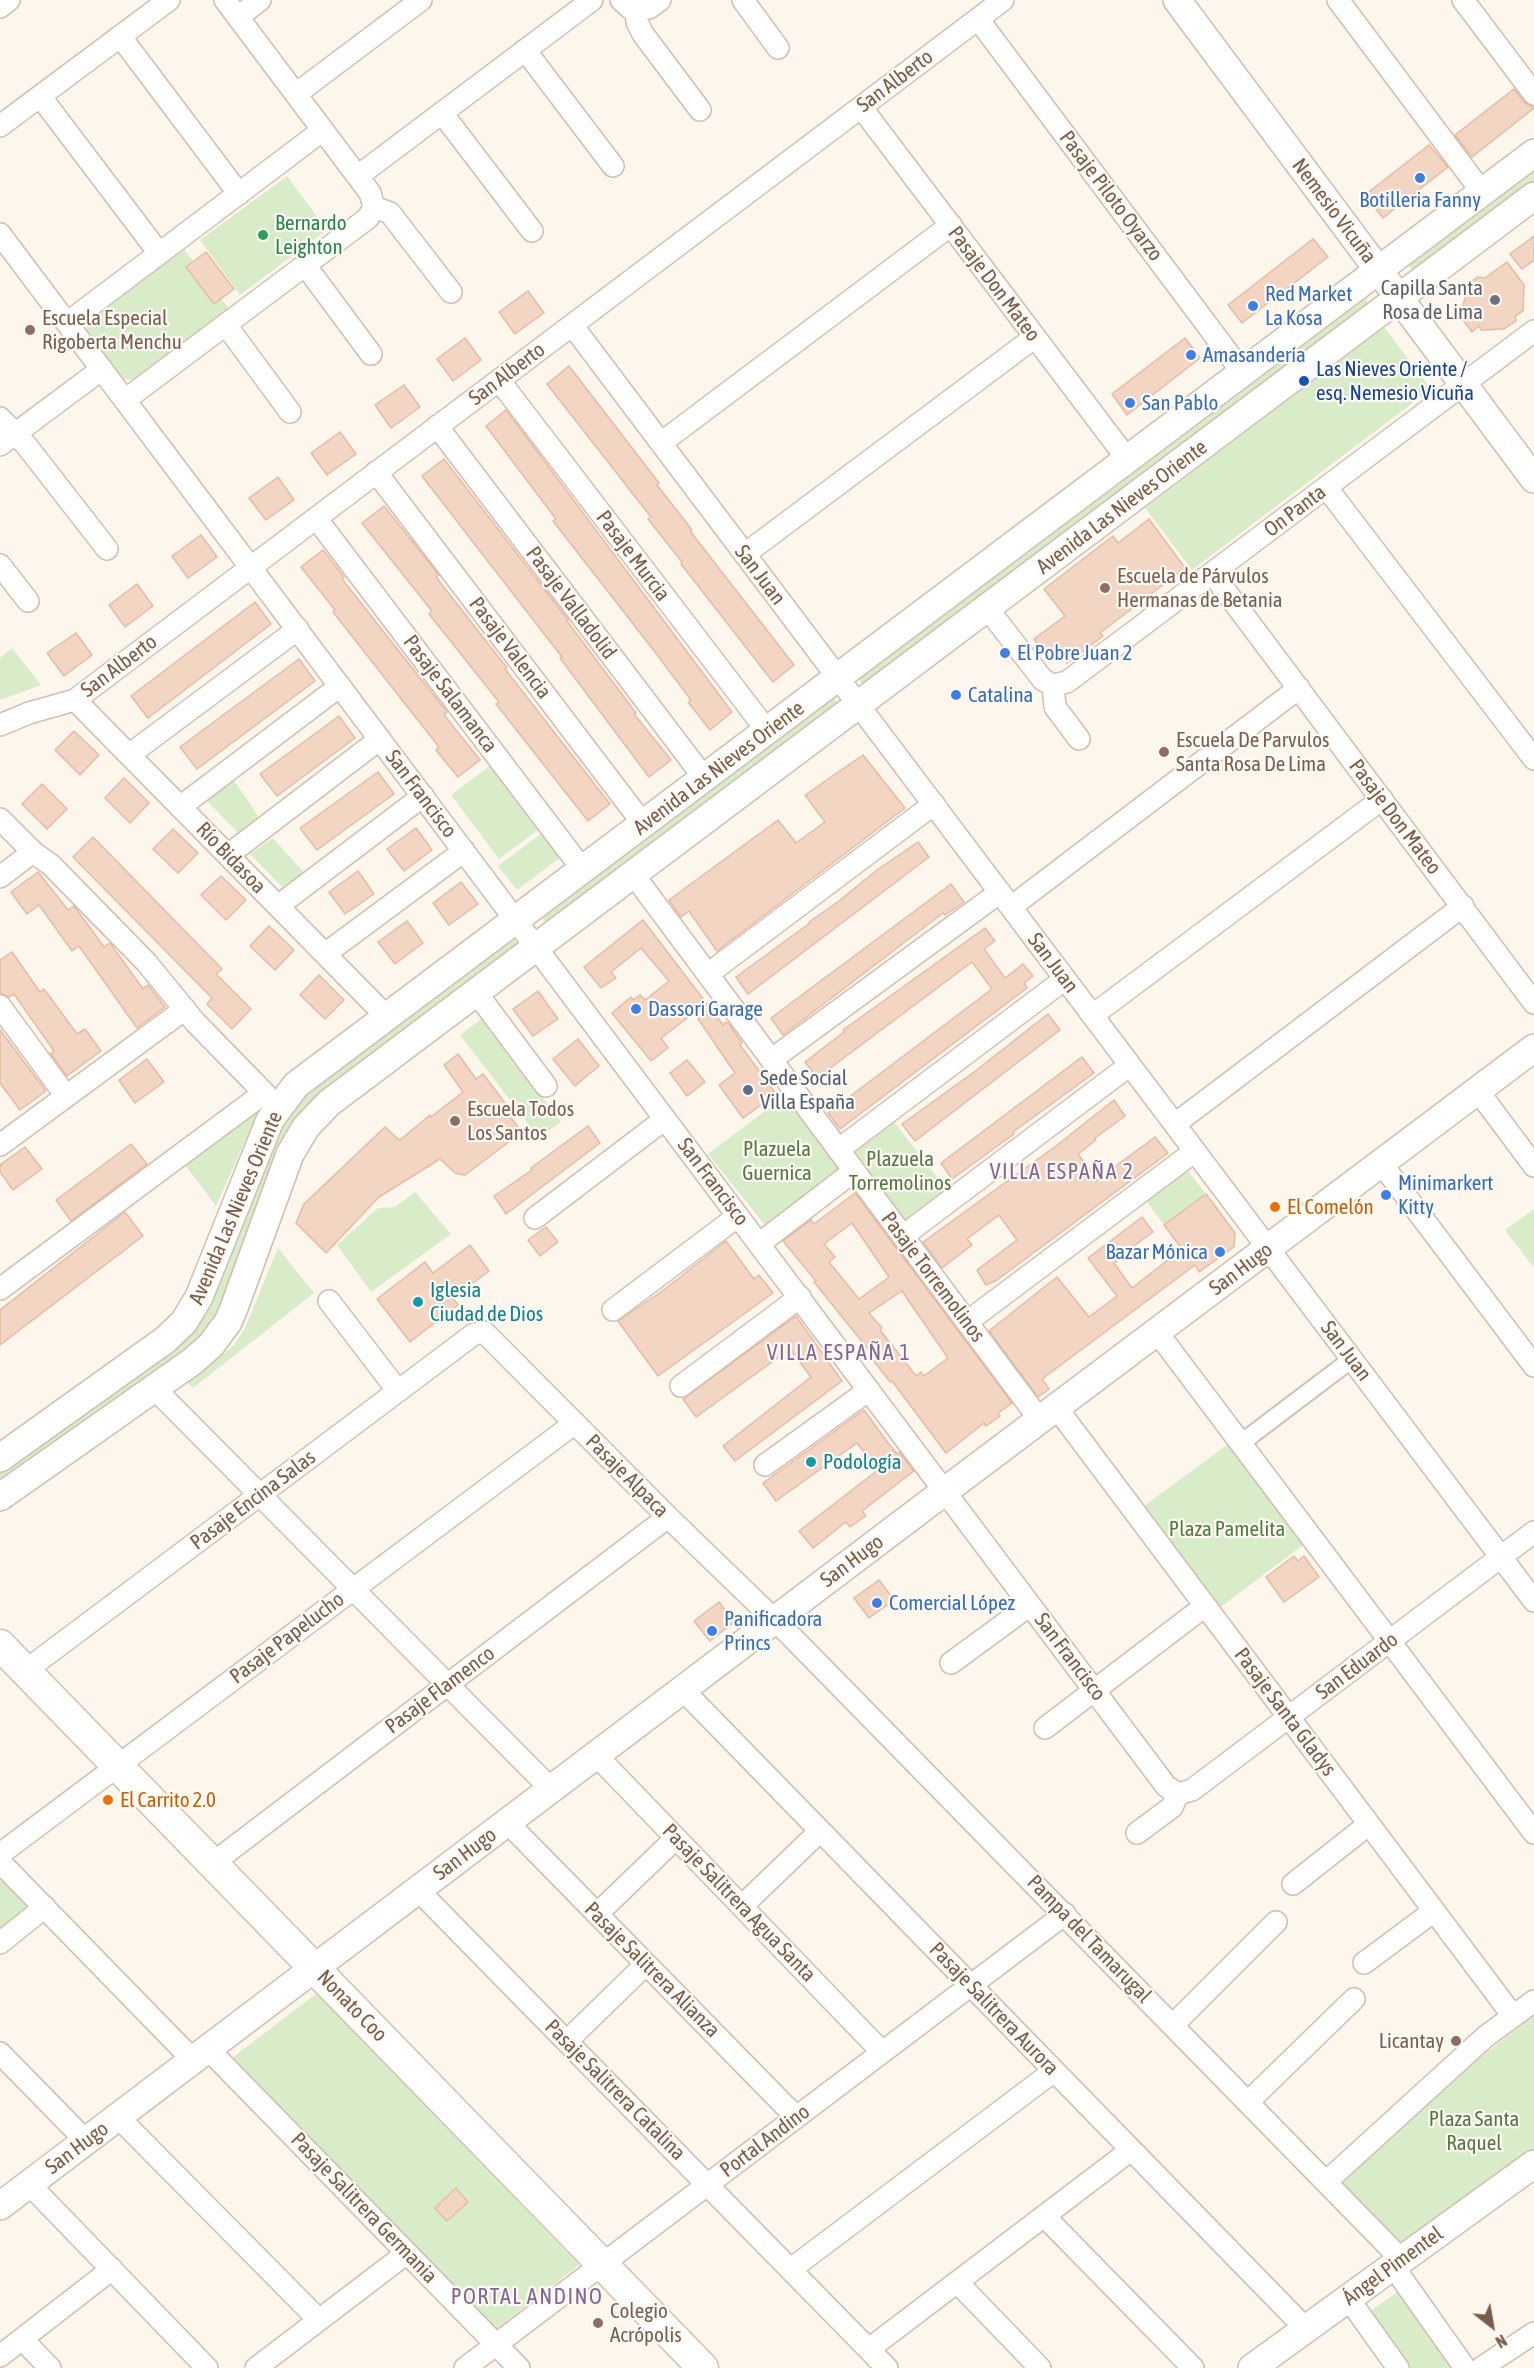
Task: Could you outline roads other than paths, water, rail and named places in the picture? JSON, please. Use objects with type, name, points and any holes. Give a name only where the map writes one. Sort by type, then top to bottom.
[{"type":"main road","name":"Nonato Coo","points":[[0,1645],[703,2368]]},
{"type":"street","points":[[0,7],[9,0]]},
{"type":"street","points":[[0,126],[169,0]]},
{"type":"street","points":[[125,400],[231,332],[306,265],[368,218],[374,207],[373,197],[232,8],[260,0]]},
{"type":"street","points":[[296,94],[421,0]]},
{"type":"street","points":[[358,176],[592,0]]},
{"type":"street","points":[[629,5],[649,8],[660,0]]},
{"type":"street","points":[[742,0],[778,48]]},
{"type":"street","name":"San Alberto","points":[[4,719],[75,700],[1003,0]]},
{"type":"street","name":"Nemesio Vicuña","points":[[1177,0],[1534,479]]},
{"type":"street","points":[[1338,0],[1482,192]]},
{"type":"street","points":[[1463,0],[1534,94]]},
{"type":"street","points":[[629,5],[643,34],[700,110]]},
{"type":"street","name":"Pasaje Piloto Oyarzo","points":[[978,19],[1243,373]]},
{"type":"street","points":[[120,36],[239,194]]},
{"type":"street","points":[[525,50],[613,166]]},
{"type":"street","points":[[40,96],[159,253]]},
{"type":"street","name":"Pasaje Don Mateo","points":[[861,107],[1128,460]]},
{"type":"street","points":[[442,113],[532,231]]},
{"type":"street","points":[[67,322],[323,130]]},
{"type":"street","name":"Avenida Las Nieves Oriente","points":[[2,1449],[165,1340],[184,1322],[199,1297],[263,1134],[271,1100],[307,1077],[644,825],[1534,153]]},
{"type":"street","name":"Avenida Las Nieves Oriente","points":[[0,1497],[202,1353],[219,1336],[228,1322],[290,1154],[306,1127],[341,1094],[1534,196]]},
{"type":"street","points":[[374,207],[385,210],[394,218],[451,292]]},
{"type":"street","points":[[661,443],[951,225]]},
{"type":"street","name":"San Francisco","points":[[0,234],[1169,1790],[1178,1794]]},
{"type":"street","points":[[306,265],[371,354]]},
{"type":"street","name":"San Juan","points":[[572,325],[1534,1601]]},
{"type":"street","name":"On Panta","points":[[1053,685],[1067,682],[1534,331]]},
{"type":"street","points":[[231,332],[290,412]]},
{"type":"street","points":[[745,554],[1035,337]]},
{"type":"street","points":[[8,439],[102,369]]},
{"type":"street","name":"Pasaje Murcia","points":[[499,380],[768,732]]},
{"type":"street","points":[[0,418],[8,439]]},
{"type":"street","name":"Pasaje Valladolid","points":[[437,426],[705,779]]},
{"type":"street","points":[[8,439],[26,445],[107,549]]},
{"type":"street","name":"Pasaje Valencia","points":[[376,472],[644,825]]},
{"type":"street","points":[[1326,487],[1534,759]]},
{"type":"street","name":"Pasaje Salamanca","points":[[316,518],[583,870]]},
{"type":"street","points":[[0,565],[28,602]]},
{"type":"street","name":"Pasaje Don Mateo","points":[[1212,573],[1534,1003]]},
{"type":"street","points":[[987,608],[1042,680],[1053,685],[1055,707],[1079,739]]},
{"type":"street","points":[[129,755],[298,629]]},
{"type":"street","points":[[180,807],[340,686]]},
{"type":"street","points":[[771,1060],[1005,899],[1299,688]]},
{"type":"street","name":"Río Bidasoa","points":[[75,700],[387,1017]]},
{"type":"street","points":[[228,855],[380,739]]},
{"type":"street","points":[[278,906],[423,796]]},
{"type":"street","points":[[1093,1015],[1382,799]]},
{"type":"street","points":[[708,974],[934,804]]},
{"type":"street","points":[[0,819],[33,852],[51,865],[146,962],[185,1009],[271,1100],[0,1289]]},
{"type":"street","points":[[325,954],[464,851]]},
{"type":"street","points":[[0,877],[33,852]]},
{"type":"street","name":"Pasaje Torremolinos","points":[[633,874],[967,1322],[1048,1414]]},
{"type":"street","points":[[1175,1124],[1463,906]]},
{"type":"street","points":[[838,1149],[1065,979]]},
{"type":"street","points":[[476,992],[546,1086]]},
{"type":"street","points":[[0,1006],[66,1096]]},
{"type":"street","points":[[0,1145],[185,1009]]},
{"type":"street","name":"San Hugo","points":[[0,2206],[1534,1048]]},
{"type":"street","points":[[903,1236],[1130,1065]]},
{"type":"street","points":[[1478,1091],[1534,1166]]},
{"type":"street","points":[[535,1218],[665,1119]]},
{"type":"street","points":[[967,1322],[1195,1151]]},
{"type":"street","points":[[1381,1163],[1534,1366]]},
{"type":"street","points":[[759,1244],[854,1171]]},
{"type":"street","points":[[613,1310],[738,1216]]},
{"type":"street","points":[[681,1386],[800,1298]]},
{"type":"street","points":[[329,1301],[398,1391]]},
{"type":"street","name":"Pasaje Encina Salas","points":[[25,1671],[481,1331]]},
{"type":"street","name":"Pasaje Alpaca","points":[[481,1331],[775,1620]]},
{"type":"street","points":[[1157,1332],[1534,1833]]},
{"type":"street","points":[[1241,1443],[1352,1359]]},
{"type":"street","points":[[154,1388],[551,1789]]},
{"type":"street","points":[[765,1466],[869,1390]]},
{"type":"street","name":"Pasaje Santa Gladys","points":[[1048,1414],[1205,1606],[1513,2016]]},
{"type":"street","name":"Pasaje Papelucho","points":[[0,1854],[575,1423]]},
{"type":"street","name":"Pasaje Flamenco","points":[[213,1863],[668,1517]]},
{"type":"street","name":"San Eduardo","points":[[1178,1794],[1192,1790],[1289,1717],[1396,1649],[1501,1557],[1534,1532]]},
{"type":"street","points":[[951,1663],[1030,1605]]},
{"type":"street","points":[[1045,1728],[1205,1606]]},
{"type":"street","name":"Pampa del Tamarugal","points":[[775,1620],[1326,2182],[1397,2263],[1465,2368]]},
{"type":"street","name":"Pasaje Salitrera Aurora","points":[[682,1690],[1306,2329]]},
{"type":"street","name":"Pasaje Salitrera Agua Santa","points":[[596,1755],[882,2052]]},
{"type":"street","points":[[1137,1833],[1172,1807],[1178,1794]]},
{"type":"street","name":"Pasaje Salitrera Alianza","points":[[507,1822],[796,2117]]},
{"type":"street","points":[[1293,1884],[1369,1824]]},
{"type":"street","points":[[742,1906],[820,1831]]},
{"type":"street","points":[[597,1914],[676,1838]]},
{"type":"street","name":"Pasaje Salitrera Germania","points":[[0,1862],[407,2253],[519,2368]]},
{"type":"street","name":"Pasaje Salitrera Catalina","points":[[418,1890],[887,2368]]},
{"type":"street","points":[[0,1942],[45,1907]]},
{"type":"street","points":[[1364,1963],[1434,1911]]},
{"type":"street","name":"Portal Andino","points":[[465,2368],[1065,1914]]},
{"type":"street","points":[[1173,2025],[1276,1922]]},
{"type":"street","points":[[567,2041],[646,1964]]},
{"type":"street","points":[[1248,2102],[1354,2000]]},
{"type":"street","points":[[1326,2182],[1458,2062],[1534,2001]]},
{"type":"street","points":[[0,2053],[86,2141]]},
{"type":"street","points":[[791,2270],[1054,2071]]},
{"type":"street","points":[[118,2116],[319,2320]]},
{"type":"street","points":[[869,2349],[1131,2150]]},
{"type":"street","name":"Ángel Pimentel","points":[[1253,2368],[1534,2164]]},
{"type":"street","points":[[29,2184],[207,2368]]},
{"type":"street","points":[[1044,2216],[1192,2368]]},
{"type":"street","points":[[256,2368],[407,2253]]},
{"type":"street","points":[[0,2356],[112,2270]]},
{"type":"street","points":[[957,2282],[1040,2368]]},
{"type":"street","points":[[1348,2298],[1398,2368]]},
{"type":"street","points":[[1481,2368],[1534,2333]]},
{"type":"street","points":[[22,2339],[50,2368]]},
{"type":"place","name":"Botilleria Fanny","points":[[1420,178]]},
{"type":"place","name":"Bernardo Leighton","points":[[263,235]]},
{"type":"place","name":"Capilla Santa Rosa de Lima","points":[[1495,300]]},
{"type":"place","name":"Red Market La Kosa","points":[[1253,306]]},
{"type":"place","name":"Escuela Especial Rigoberta Menchu","points":[[30,330]]},
{"type":"place","name":"Amasandería","points":[[1191,355]]},
{"type":"place","name":"Las Nieves Oriente / esq. Nemesio Vicuña","points":[[1304,381]]},
{"type":"place","name":"San Pablo","points":[[1130,403]]},
{"type":"place","name":"Escuela de Párvulos Hermanas de Betania","points":[[1105,588]]},
{"type":"place","name":"El Pobre Juan 2","points":[[1005,653]]},
{"type":"place","name":"Catalina","points":[[956,695]]},
{"type":"place","name":"Escuela De Parvulos Santa Rosa De Lima","points":[[1164,752]]},
{"type":"place","name":"Dassori Garage","points":[[636,1009]]},
{"type":"place","name":"Sede Social Villa España","points":[[748,1090]]},
{"type":"place","name":"Escuela Todos Los Santos","points":[[455,1121]]},
{"type":"place","name":"Minimarkert Kitty","points":[[1386,1195]]},
{"type":"place","name":"El Comelón","points":[[1275,1207]]},
{"type":"place","name":"Bazar Mónica","points":[[1220,1252]]},
{"type":"place","name":"Iglesia Ciudad de Dios","points":[[418,1302]]},
{"type":"place","name":"Podología","points":[[811,1462]]},
{"type":"place","name":"Comercial López","points":[[877,1603]]},
{"type":"place","name":"Panificadora Princs","points":[[712,1631]]},
{"type":"place","name":"El Carrito 2.0","points":[[108,1800]]},
{"type":"place","name":"Licantay","points":[[1456,2041]]},
{"type":"place","name":"Colegio Acrópolis","points":[[598,2323]]},
{"type":"district","name":"VILLA ESPAÑA 2","points":[[1062,1172]]},
{"type":"district","name":"VILLA ESPAÑA 1","points":[[839,1353]]},
{"type":"district","name":"PORTAL ANDINO","points":[[527,2297]]},
{"type":"park label","name":"Plazuela Guernica","points":[[777,1161]]},
{"type":"park label","name":"Plazuela Torremolinos","points":[[900,1171]]},
{"type":"park label","name":"Plaza Pamelita","points":[[1227,1529]]},
{"type":"park label","name":"Plaza Santa Raquel","points":[[1474,2131]]}]
